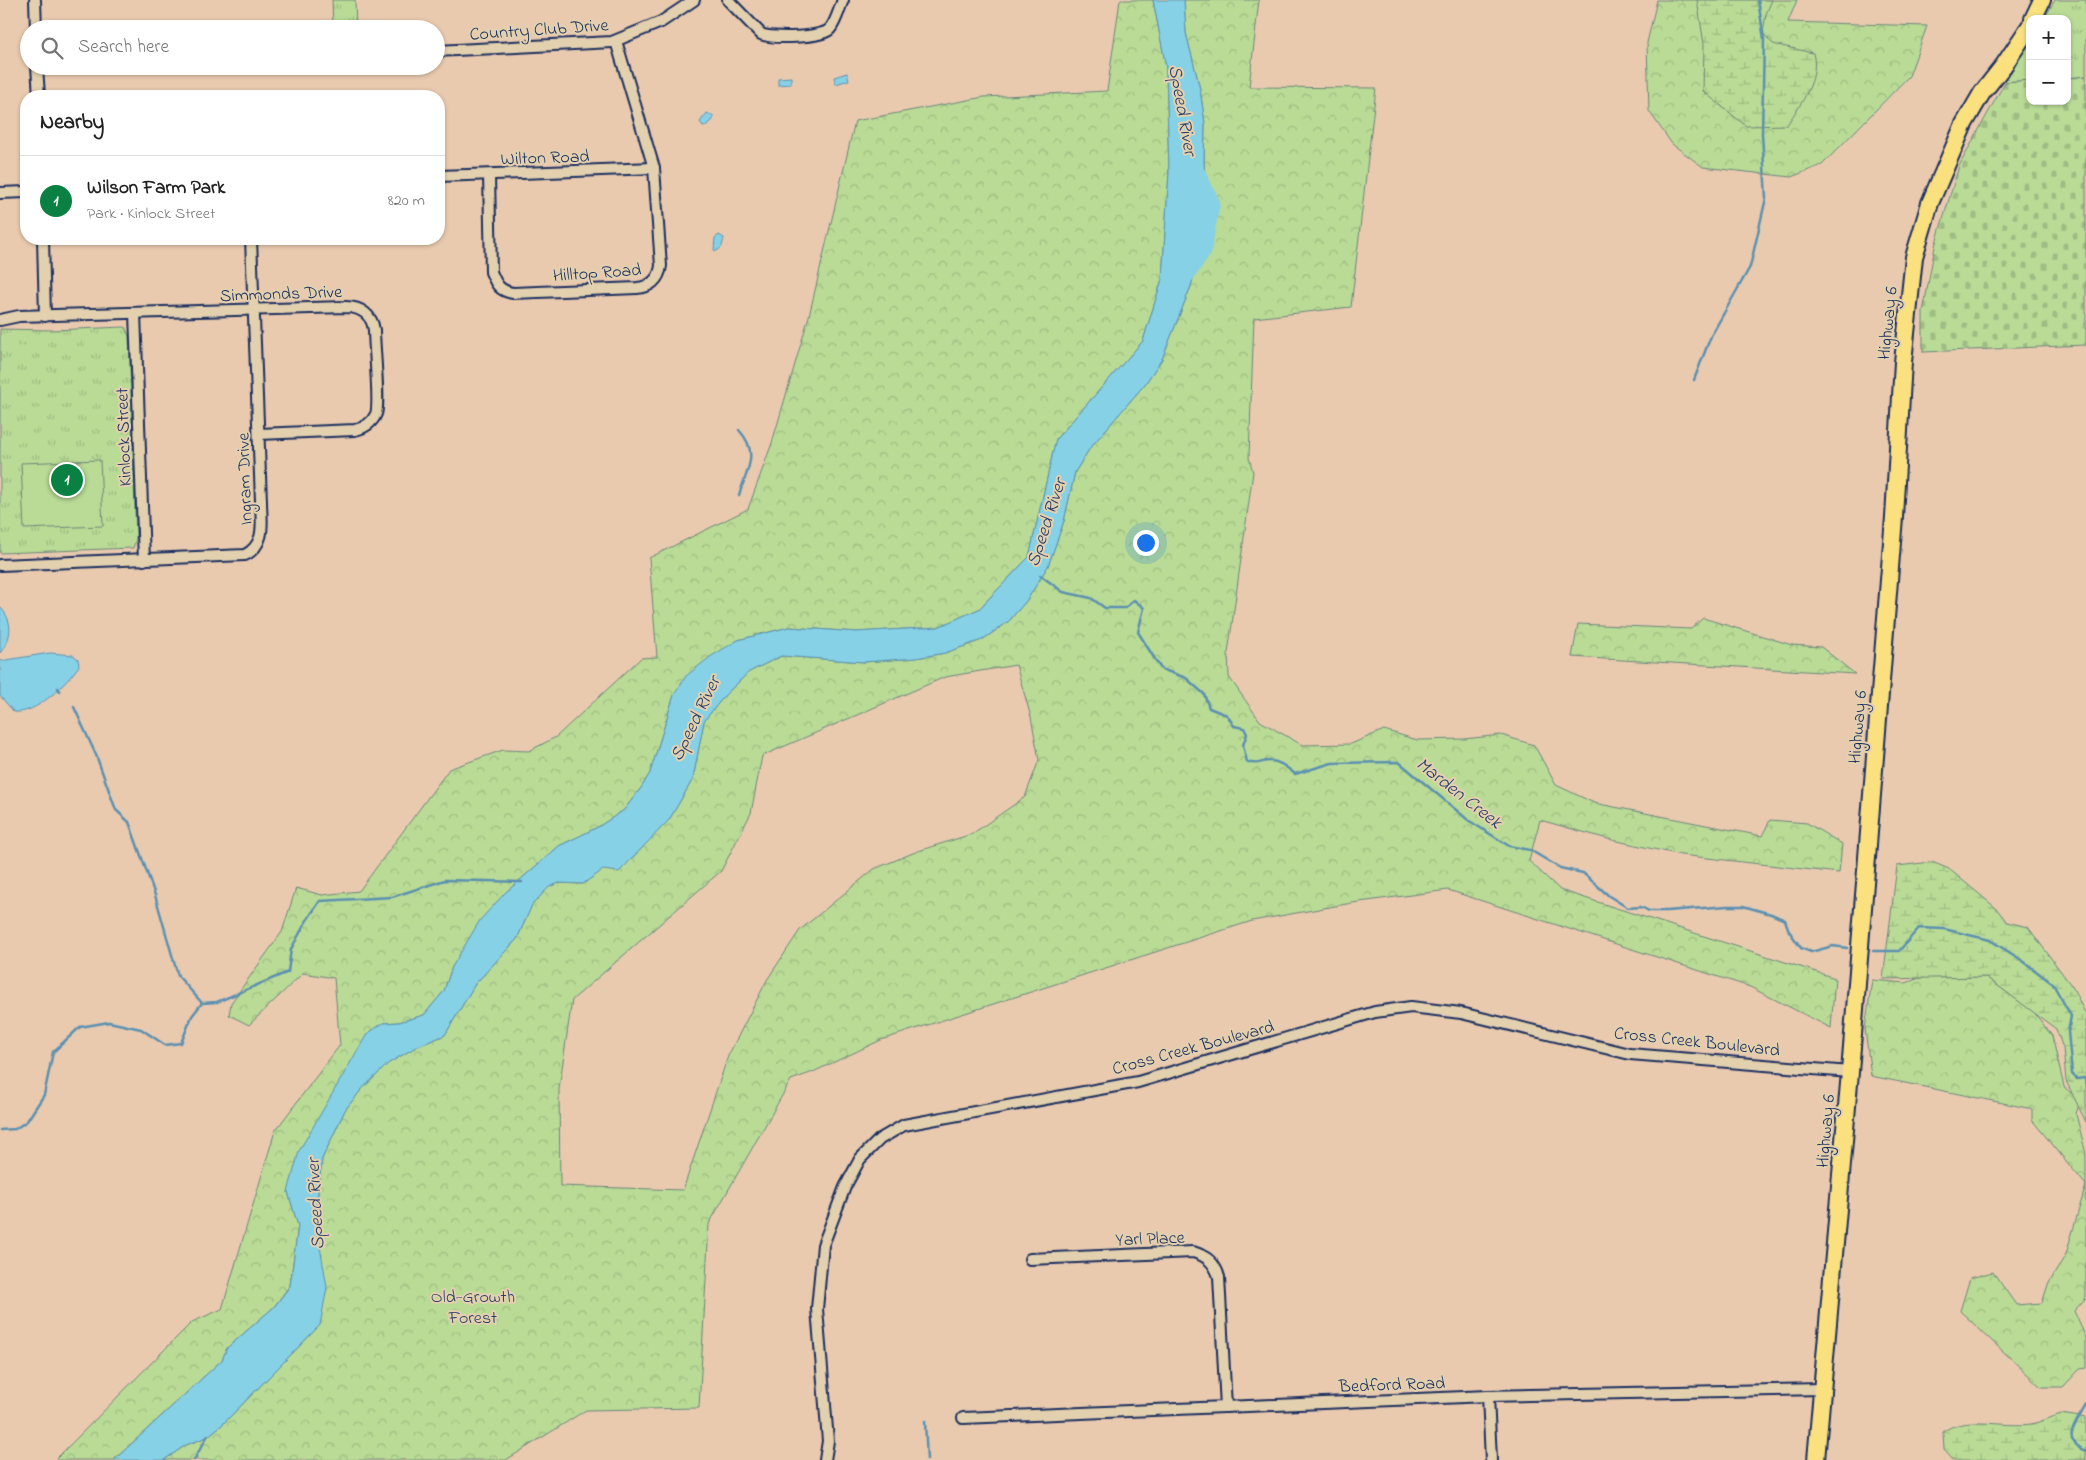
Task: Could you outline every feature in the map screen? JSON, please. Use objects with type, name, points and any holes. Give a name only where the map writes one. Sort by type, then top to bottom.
[{"type":"main road","points":[[2035,15],[2042,0]]},
{"type":"main road","name":"Highway 6","points":[[1816,1460],[1850,1072],[1894,518],[1903,362],[1914,257],[1930,203],[1964,124],[1982,93],[2026,32]]},
{"type":"street","points":[[35,0],[36,20]]},
{"type":"street","name":"Country Club Drive","points":[[445,50],[616,41],[661,22],[694,0]]},
{"type":"street","points":[[728,0],[761,34],[771,37],[806,36],[824,33],[830,29],[843,0]]},
{"type":"street","name":"Hilltop Road","points":[[489,175],[491,272],[498,287],[513,293],[641,288],[650,284],[660,273],[654,168],[616,41]]},
{"type":"street","points":[[38,75],[39,90]]},
{"type":"street","name":"Wilton Road","points":[[445,176],[654,168]]},
{"type":"street","points":[[0,193],[20,192]]},
{"type":"street","points":[[43,245],[45,316]]},
{"type":"street","name":"Ingram Drive","points":[[0,566],[245,555],[256,547],[262,533],[251,245]]},
{"type":"street","name":"Simmonds Drive","points":[[0,320],[19,316],[52,317],[346,307],[357,308],[364,312],[373,328],[377,408],[376,415],[368,425],[355,430],[259,434]]},
{"type":"street","name":"Kinlock Street","points":[[135,313],[144,560]]},
{"type":"street","name":"Cross Creek Boulevard","points":[[825,1460],[828,1441],[817,1309],[822,1245],[845,1187],[860,1159],[880,1139],[904,1125],[1138,1082],[1375,1012],[1411,1007],[1461,1013],[1630,1054],[1850,1072]]},
{"type":"street","name":"Yarl Place","points":[[1030,1259],[1193,1252],[1207,1258],[1213,1263],[1219,1277],[1226,1407]]},
{"type":"street","name":"Bedford Road","points":[[963,1418],[1488,1396],[1822,1389]]},
{"type":"street","points":[[1488,1396],[1491,1460]]},
{"type":"green space","points":[[332,0],[355,0],[356,20],[333,20]]},
{"type":"green space","points":[[1120,0],[1153,0],[1166,67],[1169,172],[1162,279],[1143,341],[1056,439],[1029,557],[979,609],[938,627],[856,632],[789,627],[738,640],[674,695],[650,773],[624,810],[598,827],[559,846],[505,893],[452,967],[444,991],[424,1015],[399,1022],[383,1023],[288,1192],[298,1226],[290,1285],[274,1307],[227,1348],[222,1360],[114,1460],[55,1460],[192,1322],[222,1309],[275,1131],[340,1045],[334,978],[303,973],[249,1025],[229,1015],[231,1003],[282,932],[296,888],[322,895],[359,891],[449,769],[503,750],[529,751],[556,737],[641,658],[657,657],[649,558],[748,509],[772,443],[809,316],[855,121],[984,97],[1107,91]]},
{"type":"green space","name":"Old-Growth Forest","points":[[1184,0],[1259,0],[1249,87],[1376,88],[1351,307],[1254,318],[1249,458],[1253,472],[1228,653],[1229,677],[1260,721],[1302,745],[1351,744],[1384,730],[1417,740],[1464,739],[1501,735],[1534,745],[1556,785],[1594,803],[1762,836],[1770,820],[1807,823],[1842,844],[1839,873],[1681,855],[1608,839],[1540,820],[1529,861],[1560,890],[1835,978],[1831,1028],[1750,987],[1448,890],[1352,903],[1252,921],[881,1040],[813,1072],[791,1080],[709,1224],[699,1408],[586,1410],[506,1460],[164,1460],[186,1445],[207,1437],[223,1424],[320,1325],[318,1234],[315,1218],[322,1159],[345,1110],[362,1089],[389,1063],[416,1047],[445,1035],[475,984],[517,939],[532,905],[549,886],[559,883],[583,884],[669,820],[693,779],[704,721],[725,695],[749,672],[781,656],[864,662],[916,658],[945,653],[982,640],[1008,622],[1027,600],[1048,566],[1064,521],[1075,472],[1090,448],[1145,384],[1162,359],[1191,286],[1208,223],[1204,161],[1205,124],[1200,89],[1186,33]],"holes":[[[1016,665],[1031,717],[1039,760],[1025,797],[972,834],[918,851],[874,869],[800,930],[767,980],[728,1056],[683,1190],[560,1186],[559,1089],[572,1000],[721,871],[751,813],[762,756],[945,677]]]},
{"type":"green space","points":[[1657,0],[1797,0],[1788,22],[1927,26],[1909,76],[1822,165],[1791,177],[1703,167],[1672,144],[1649,111],[1647,43]]},
{"type":"green space","points":[[1697,0],[1772,0],[1766,14],[1763,33],[1773,44],[1813,53],[1814,73],[1812,82],[1787,125],[1746,126],[1703,91],[1704,44]]},
{"type":"green space","points":[[2055,0],[2086,0],[2086,76],[2071,78],[2071,15],[2046,15]]},
{"type":"green space","points":[[2026,48],[2026,80],[2005,82]]},
{"type":"green space","points":[[2086,76],[2086,345],[1923,352],[1923,312],[1935,246],[1959,166],[2005,82],[2026,80],[2026,105],[2071,105],[2071,78]]},
{"type":"green space","points":[[125,327],[129,336],[136,539],[133,548],[0,553],[0,329],[51,330]]},
{"type":"green space","points":[[100,460],[103,526],[24,529],[21,463]]},
{"type":"green space","points":[[1703,618],[1792,645],[1821,647],[1855,674],[1572,657],[1578,624],[1691,629]]},
{"type":"green space","points":[[1932,862],[1949,869],[1996,908],[2007,922],[2028,927],[2073,988],[2086,1015],[2086,1122],[2066,1081],[2063,1048],[2056,1029],[1986,977],[1883,979],[1897,866]]},
{"type":"green space","points":[[1922,977],[1986,977],[2034,1012],[2052,1036],[2064,1087],[2080,1101],[2076,1114],[2086,1154],[2086,1185],[2032,1120],[2032,1109],[1871,1076],[1865,1029],[1872,980],[1906,983]]},
{"type":"green space","points":[[2086,1185],[2086,1298],[2074,1311],[2086,1338],[2086,1368],[2080,1369],[2063,1387],[2041,1387],[1960,1311],[1970,1278],[1993,1272],[2016,1305],[2042,1303],[2048,1285],[2066,1254]]},
{"type":"green space","points":[[2061,1414],[2086,1418],[2086,1460],[1953,1460],[1944,1450],[1943,1432],[1951,1427],[1973,1423],[2031,1424]]},
{"type":"water","points":[[1153,0],[1184,0],[1186,33],[1200,89],[1205,124],[1204,161],[1208,223],[1191,286],[1162,359],[1145,384],[1090,448],[1075,472],[1064,521],[1048,566],[1027,600],[1008,622],[982,640],[945,653],[916,658],[864,662],[781,656],[749,672],[725,695],[704,721],[693,779],[669,820],[619,872],[603,870],[583,884],[559,883],[549,887],[532,905],[517,939],[475,984],[445,1035],[416,1047],[389,1063],[362,1089],[345,1110],[322,1159],[315,1218],[327,1287],[320,1325],[223,1424],[207,1437],[186,1445],[164,1460],[114,1460],[222,1360],[227,1348],[274,1307],[290,1286],[298,1226],[288,1192],[299,1151],[367,1034],[383,1023],[399,1022],[424,1015],[444,991],[452,967],[480,920],[505,893],[559,846],[598,827],[624,810],[650,773],[674,695],[686,676],[710,657],[738,640],[789,627],[856,632],[938,627],[979,609],[1029,557],[1056,439],[1143,341],[1162,279],[1169,172],[1166,67]]},
{"type":"water","points":[[847,73],[849,80],[836,84],[834,77]]},
{"type":"water","points":[[791,77],[791,84],[778,85],[778,78]]},
{"type":"water","points":[[707,113],[713,116],[713,120],[706,126],[703,126],[700,122]]},
{"type":"water","points":[[719,235],[724,238],[721,248],[716,251],[714,250],[715,238]]},
{"type":"water","points":[[0,607],[8,618],[10,630],[7,642],[0,653]]},
{"type":"water","points":[[50,653],[73,655],[78,659],[79,666],[59,689],[41,703],[23,712],[14,712],[0,696],[0,661]]},
{"type":"waterway","points":[[1694,380],[1711,336],[1750,267],[1766,198],[1762,134],[1764,39],[1758,0]]},
{"type":"waterway","name":"Speed River","points":[[1186,276],[1203,252],[1212,203],[1196,170]]},
{"type":"waterway","points":[[739,430],[749,446],[750,462],[739,495]]},
{"type":"waterway","name":"Marden Creek","points":[[1040,575],[1063,592],[1091,598],[1105,608],[1125,608],[1134,600],[1144,608],[1138,632],[1161,669],[1186,678],[1204,694],[1209,708],[1227,715],[1234,726],[1244,728],[1247,734],[1243,745],[1247,762],[1254,764],[1274,761],[1295,774],[1332,763],[1399,762],[1468,820],[1509,846],[1530,850],[1560,868],[1583,873],[1609,896],[1628,908],[1641,907],[1649,911],[1667,911],[1743,906],[1785,920],[1789,931],[1801,948],[1811,952],[1833,946],[1847,948]]},
{"type":"waterway","points":[[74,707],[96,755],[116,810],[129,822],[155,895],[178,976],[202,1003]]},
{"type":"waterway","points":[[0,1130],[15,1129],[27,1121],[44,1095],[53,1052],[80,1027],[109,1022],[141,1029],[165,1045],[181,1043],[192,1016],[202,1003],[217,1002],[288,972],[291,949],[320,901],[392,897],[445,880],[522,882]]},
{"type":"waterway","points":[[1873,951],[1899,951],[1919,928],[1944,929],[1990,940],[2023,961],[2053,984],[2071,1016],[2068,1032],[2072,1074],[2077,1079],[2084,1078],[2086,1082]]},
{"type":"waterway","points":[[2086,1405],[2072,1430],[2073,1442],[2086,1451]]},
{"type":"waterway","points":[[925,1421],[927,1460]]},
{"type":"waterway","points":[[194,1460],[208,1435]]},
{"type":"place","name":"Wilson Farm Park","points":[[67,480]]}]
